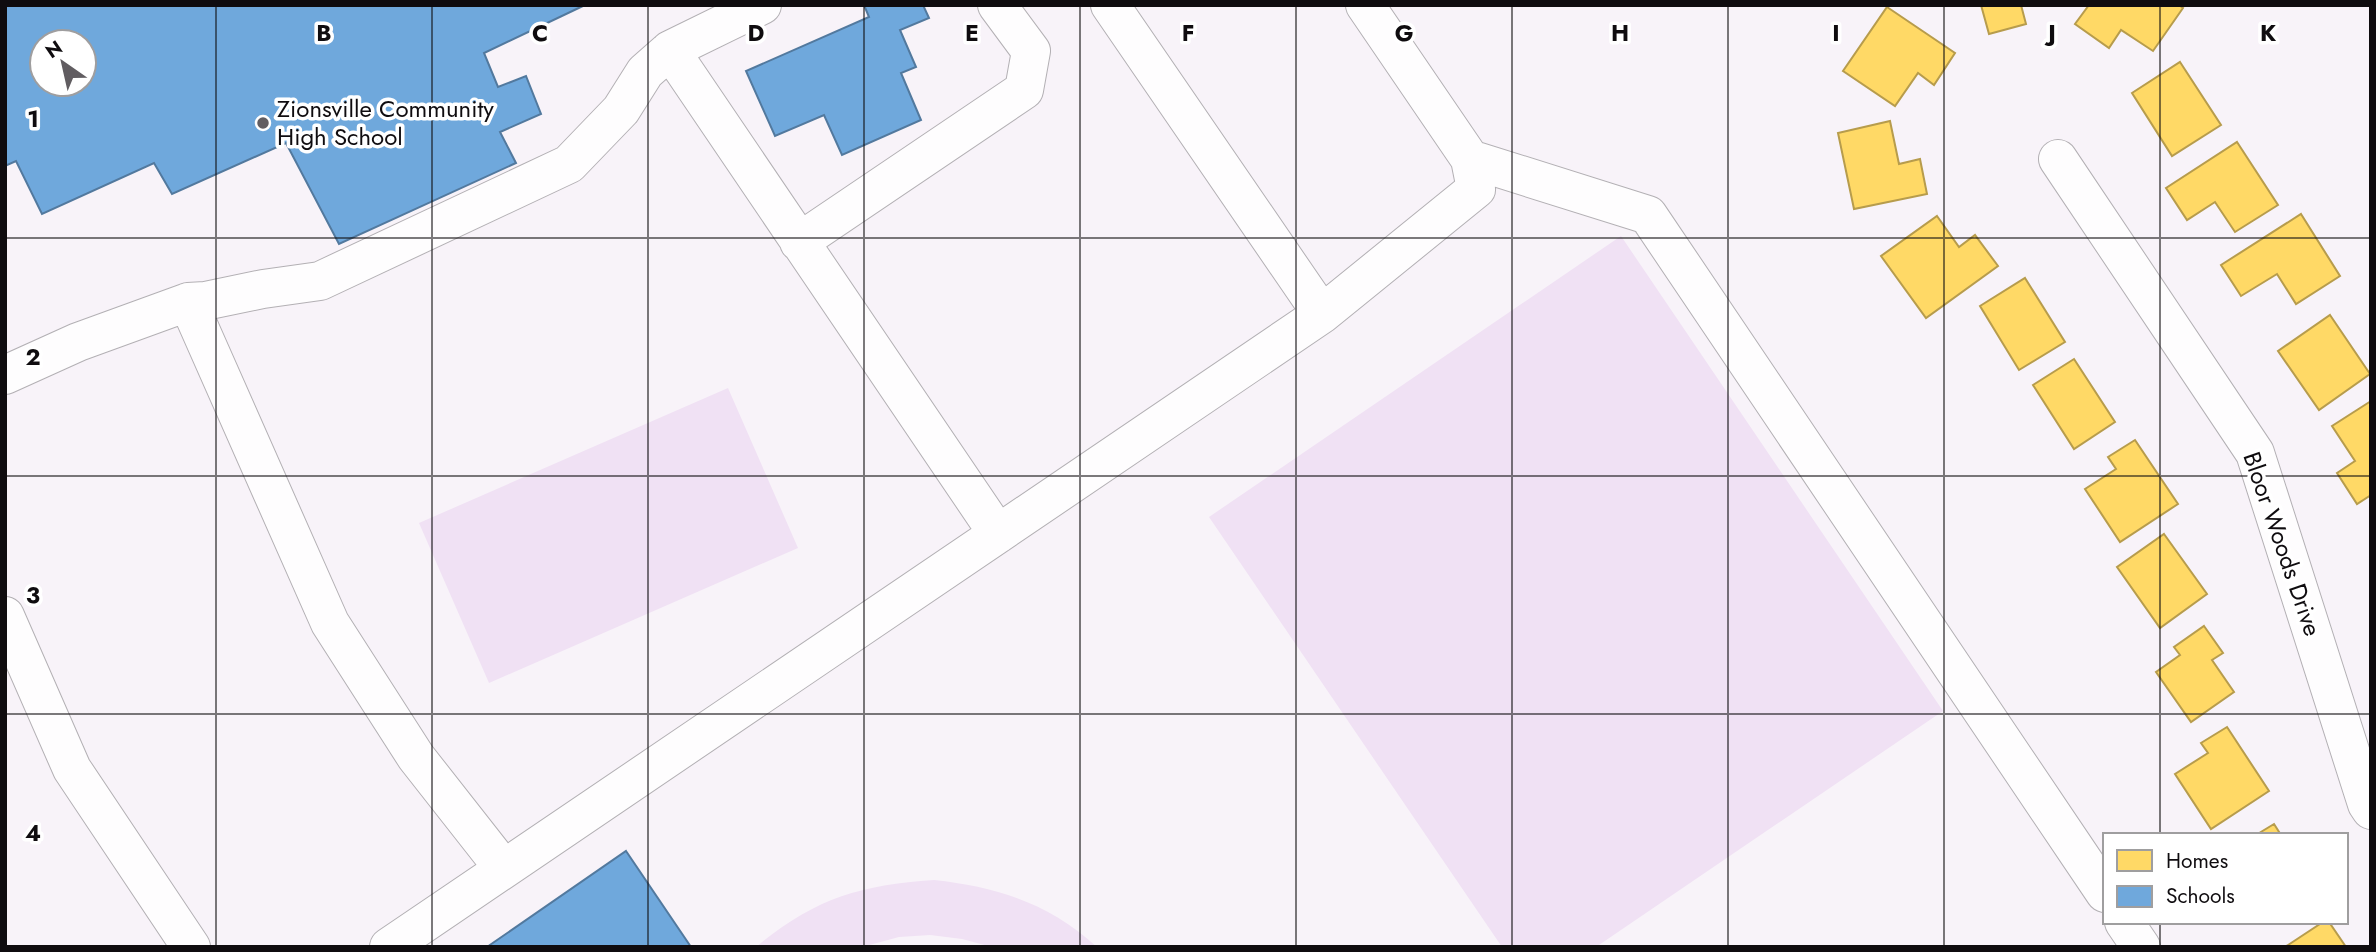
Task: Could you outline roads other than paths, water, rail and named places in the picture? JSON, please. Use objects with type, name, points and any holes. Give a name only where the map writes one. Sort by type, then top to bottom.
[{"type":"street","points":[[5,375],[78,342],[188,302],[320,281],[569,164],[621,110],[645,72],[670,50],[762,5]]},
{"type":"street","points":[[799,242],[1024,90],[1031,51],[997,5]]},
{"type":"street","points":[[1110,5],[1322,314]]},
{"type":"street","points":[[389,947],[1322,314],[1476,189],[1470,159],[1365,5]]},
{"type":"street","points":[[670,50],[998,534]]},
{"type":"street","points":[[1470,159],[1648,215],[2103,890]]},
{"type":"street","name":"Bloor Woods Drive","points":[[2058,159],[2255,453],[2371,810]]},
{"type":"street","points":[[188,302],[330,623],[416,757],[504,869]]},
{"type":"street","points":[[5,616],[72,769],[191,947]]},
{"type":"street","points":[[2125,924],[2141,947]]},
{"type":"place","name":"Zionsville Community High School","points":[[263,123]]}]
